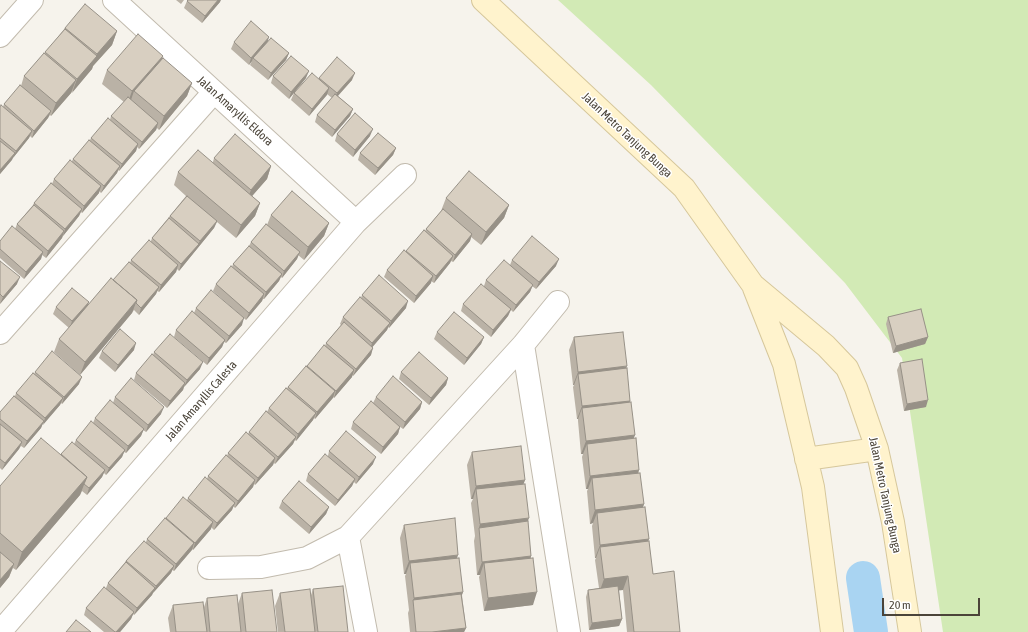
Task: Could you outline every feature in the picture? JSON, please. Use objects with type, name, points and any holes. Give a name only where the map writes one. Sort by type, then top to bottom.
[{"type":"main road","name":"Jalan Metro Tanjung Bunga","points":[[483,0],[684,188],[753,285],[784,364],[813,487],[832,632]]},
{"type":"main road","name":"Jalan Metro Tanjung Bunga","points":[[753,285],[826,346],[847,368],[856,388],[877,449],[893,522],[910,632]]},
{"type":"main road","points":[[806,459],[877,449]]},
{"type":"street","points":[[0,36],[32,0]]},
{"type":"street","name":"Jalan Amaryllis Eldora","points":[[114,0],[356,222]]},
{"type":"street","points":[[0,333],[214,92]]},
{"type":"street","name":"Jalan Amaryllis Calesta","points":[[0,632],[356,222],[405,174]]},
{"type":"street","points":[[210,568],[261,567],[306,558],[348,538],[523,345],[558,302]]},
{"type":"street","points":[[523,345],[569,632]]},
{"type":"street","points":[[348,538],[366,632]]},
{"type":"green space","points":[[558,0],[1028,0],[1028,632],[943,632],[902,358],[845,283],[651,85]]},
{"type":"building","points":[[218,0],[205,16],[187,1]]},
{"type":"building","points":[[85,4],[117,31],[97,54],[65,28]]},
{"type":"building","points":[[251,21],[269,37],[251,58],[234,42]]},
{"type":"building","points":[[65,29],[97,56],[77,79],[45,52]]},
{"type":"building","points":[[138,34],[163,56],[132,91],[107,70]]},
{"type":"building","points":[[271,38],[289,53],[271,73],[253,58]]},
{"type":"building","points":[[44,53],[76,80],[56,103],[24,76]]},
{"type":"building","points":[[291,56],[309,71],[291,92],[273,76]]},
{"type":"building","points":[[337,57],[355,73],[337,93],[319,78]]},
{"type":"building","points":[[163,58],[192,83],[164,116],[134,91]]},
{"type":"building","points":[[312,73],[329,88],[312,109],[294,93]]},
{"type":"building","points":[[20,85],[51,111],[34,131],[4,104]]},
{"type":"building","points":[[335,94],[353,109],[335,130],[317,115]]},
{"type":"building","points":[[128,97],[158,123],[142,142],[111,116]]},
{"type":"building","points":[[1,105],[32,131],[16,151],[0,138]]},
{"type":"building","points":[[355,113],[373,129],[355,150],[337,134]]},
{"type":"building","points":[[108,118],[138,144],[122,164],[91,138]]},
{"type":"building","points":[[378,133],[396,148],[378,168],[360,153]]},
{"type":"building","points":[[235,134],[271,166],[251,190],[214,158]]},
{"type":"building","points":[[89,140],[120,166],[104,186],[73,159]]},
{"type":"building","points":[[0,141],[15,153],[0,170]]},
{"type":"building","points":[[198,150],[260,203],[241,225],[178,172]]},
{"type":"building","points":[[70,160],[101,186],[84,206],[54,179]]},
{"type":"building","points":[[469,171],[509,205],[486,232],[446,198]]},
{"type":"building","points":[[51,183],[82,209],[65,229],[34,203]]},
{"type":"building","points":[[292,191],[329,223],[308,247],[271,215]]},
{"type":"building","points":[[187,196],[217,221],[200,241],[170,216]]},
{"type":"building","points":[[34,205],[64,231],[48,251],[17,224]]},
{"type":"building","points":[[443,209],[472,234],[455,255],[426,229]]},
{"type":"building","points":[[169,218],[199,244],[181,264],[152,238]]},
{"type":"building","points":[[266,224],[300,252],[284,271],[251,242]]},
{"type":"building","points":[[12,226],[43,252],[26,272],[0,249],[0,241]]},
{"type":"building","points":[[424,230],[453,256],[436,276],[406,251]]},
{"type":"building","points":[[532,236],[559,259],[539,282],[512,260]]},
{"type":"building","points":[[149,240],[178,265],[161,285],[131,260]]},
{"type":"building","points":[[249,246],[282,274],[266,292],[233,264]]},
{"type":"building","points":[[404,250],[433,276],[416,296],[387,270]]},
{"type":"building","points":[[504,260],[533,285],[516,305],[486,280]]},
{"type":"building","points":[[0,261],[20,277],[3,297],[0,294]]},
{"type":"building","points":[[129,262],[159,287],[141,308],[136,303],[137,300],[113,280]]},
{"type":"building","points":[[231,266],[264,294],[249,313],[216,284]]},
{"type":"building","points":[[379,275],[408,301],[391,321],[362,295]]},
{"type":"building","points":[[111,278],[137,300],[85,362],[59,339]]},
{"type":"building","points":[[481,284],[511,309],[493,330],[463,304]]},
{"type":"building","points":[[72,288],[89,302],[72,321],[56,307]]},
{"type":"building","points":[[211,290],[244,318],[229,336],[196,308]]},
{"type":"building","points":[[360,297],[390,323],[372,343],[343,317]]},
{"type":"building","points":[[921,309],[928,337],[896,346],[888,317]]},
{"type":"building","points":[[192,311],[225,340],[209,358],[176,330]]},
{"type":"building","points":[[454,312],[484,337],[467,358],[437,332]]},
{"type":"building","points":[[344,322],[373,348],[356,369],[326,343]]},
{"type":"building","points":[[120,329],[136,343],[118,365],[102,351]]},
{"type":"building","points":[[623,332],[627,366],[578,372],[574,337]]},
{"type":"building","points":[[170,334],[203,362],[187,380],[154,352]]},
{"type":"building","points":[[324,345],[354,370],[336,391],[307,366]]},
{"type":"building","points":[[52,351],[82,377],[64,397],[35,372]]},
{"type":"building","points":[[419,352],[448,378],[431,398],[401,372]]},
{"type":"building","points":[[152,354],[185,383],[170,401],[136,373]]},
{"type":"building","points":[[922,359],[928,400],[907,404],[900,363]]},
{"type":"building","points":[[306,366],[335,391],[317,412],[288,387]]},
{"type":"building","points":[[627,368],[630,401],[582,406],[578,374]]},
{"type":"building","points":[[33,373],[63,398],[45,418],[16,393]]},
{"type":"building","points":[[393,376],[422,402],[405,422],[376,397]]},
{"type":"building","points":[[131,378],[164,407],[148,425],[115,397]]},
{"type":"building","points":[[286,388],[316,413],[298,434],[269,408]]},
{"type":"building","points":[[14,396],[44,421],[27,441],[0,419],[0,412]]},
{"type":"building","points":[[110,400],[144,429],[128,446],[95,418]]},
{"type":"building","points":[[371,401],[400,427],[383,447],[353,422]]},
{"type":"building","points":[[631,402],[635,435],[586,441],[582,408]]},
{"type":"building","points":[[266,411],[296,437],[278,457],[249,432]]},
{"type":"building","points":[[91,421],[125,450],[109,468],[76,440]]},
{"type":"building","points":[[0,424],[22,442],[5,463],[0,459]]},
{"type":"building","points":[[346,431],[376,457],[359,477],[329,451]]},
{"type":"building","points":[[246,432],[275,458],[258,478],[228,453]]},
{"type":"building","points":[[41,438],[87,477],[22,552],[0,533],[0,486]]},
{"type":"building","points":[[636,438],[639,470],[590,476],[587,444]]},
{"type":"building","points":[[72,442],[105,470],[89,488],[84,484],[87,477],[61,454]]},
{"type":"building","points":[[521,446],[525,480],[476,486],[472,452]]},
{"type":"building","points":[[325,454],[355,479],[338,500],[308,474]]},
{"type":"building","points":[[226,455],[255,480],[238,501],[208,476]]},
{"type":"building","points":[[640,473],[644,504],[595,510],[592,478]]},
{"type":"building","points":[[205,477],[235,503],[217,523],[188,498]]},
{"type":"building","points":[[299,481],[329,507],[311,527],[282,501]]},
{"type":"building","points":[[525,484],[529,518],[480,524],[476,489]]},
{"type":"building","points":[[183,497],[213,522],[195,543],[166,518]]},
{"type":"building","points":[[645,507],[649,539],[600,545],[597,513]]},
{"type":"building","points":[[165,518],[194,543],[176,564],[147,539]]},
{"type":"building","points":[[455,518],[458,555],[409,561],[404,525]]},
{"type":"building","points":[[528,521],[531,556],[482,562],[479,528]]},
{"type":"building","points":[[144,541],[174,566],[156,586],[126,561]]},
{"type":"building","points":[[649,541],[653,574],[674,571],[680,632],[634,632],[628,576],[604,579],[600,547]]},
{"type":"building","points":[[0,552],[14,564],[0,580]]},
{"type":"building","points":[[459,558],[463,592],[414,598],[410,563]]},
{"type":"building","points":[[533,558],[537,592],[488,598],[484,563]]},
{"type":"building","points":[[126,562],[155,588],[137,608],[108,583]]},
{"type":"building","points":[[343,586],[348,632],[318,632],[313,589]]},
{"type":"building","points":[[618,586],[622,619],[592,623],[588,590]]},
{"type":"building","points":[[104,587],[134,612],[116,632],[86,608]]},
{"type":"building","points":[[310,589],[315,632],[285,632],[280,593]]},
{"type":"building","points":[[272,590],[277,632],[246,632],[242,593]]},
{"type":"building","points":[[461,594],[466,628],[432,632],[416,632],[413,600]]},
{"type":"building","points":[[237,595],[241,632],[210,632],[207,598]]},
{"type":"building","points":[[203,602],[207,632],[176,632],[173,605]]},
{"type":"building","points":[[76,620],[91,632],[66,632]]},
{"type":"waterway","points":[[863,578],[871,632]]}]
